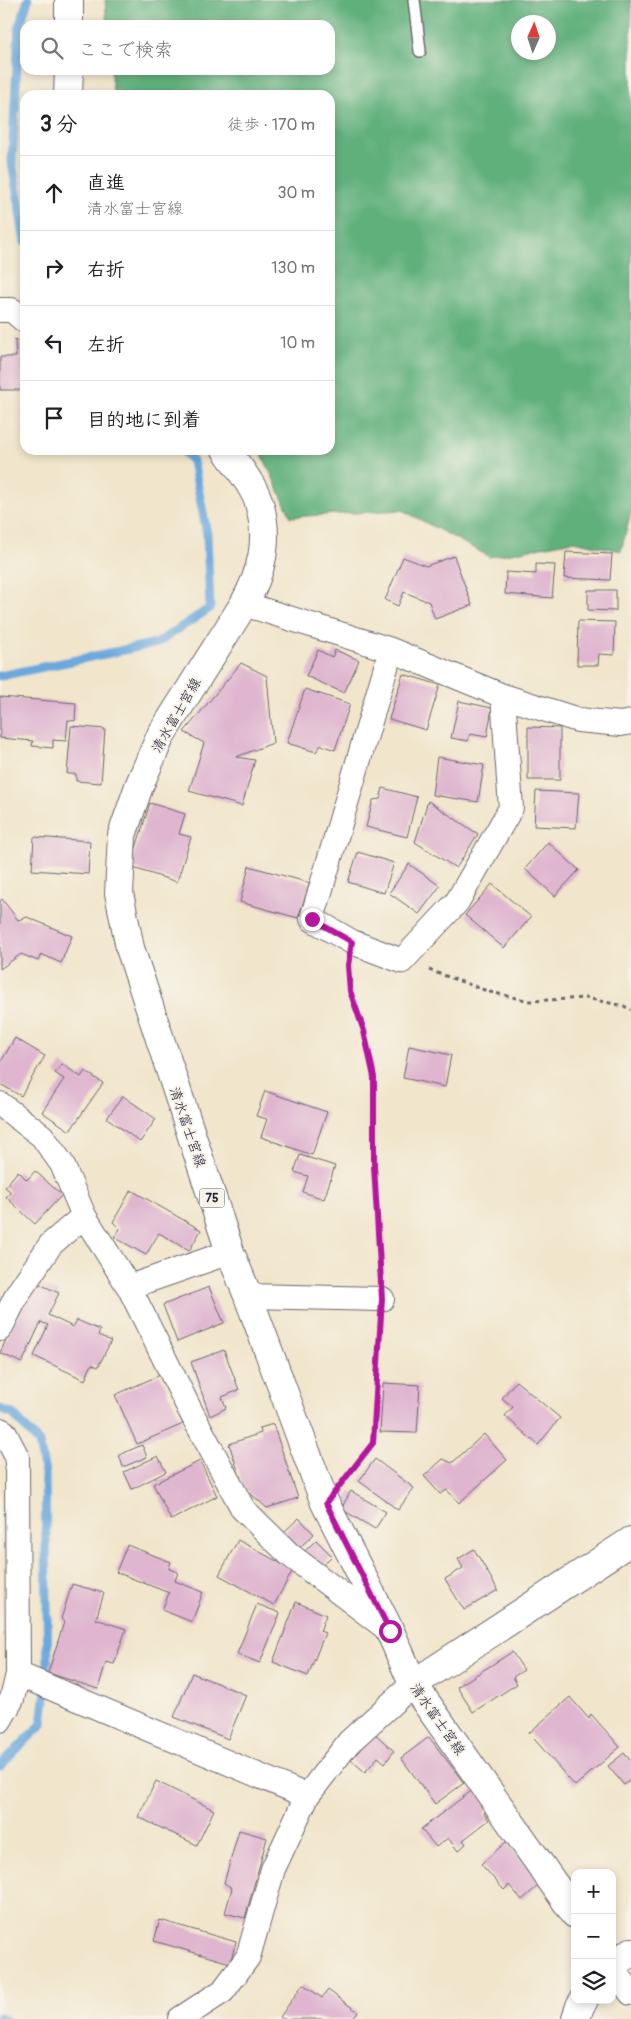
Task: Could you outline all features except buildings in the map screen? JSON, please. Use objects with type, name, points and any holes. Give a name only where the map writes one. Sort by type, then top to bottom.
[{"type":"main road","points":[[69,0],[69,20]]},
{"type":"main road","points":[[68,90],[69,75]]},
{"type":"main road","name":"清水富士宮線","points":[[230,455],[240,469],[258,502],[264,532],[257,582],[161,735],[139,786],[122,835],[119,893],[130,948],[230,1252],[326,1503],[390,1631],[413,1684],[571,1908]]},
{"type":"main road","points":[[413,1684],[631,1540]]},
{"type":"main road","points":[[616,1963],[631,1952]]},
{"type":"main road","points":[[576,2019],[581,2004]]},
{"type":"street","points":[[0,310],[12,310],[20,317]]},
{"type":"street","points":[[244,604],[391,650],[503,696],[578,720],[621,724],[631,722]]},
{"type":"street","points":[[391,650],[312,919],[352,942],[402,961],[457,902],[511,808],[503,696]]},
{"type":"street","points":[[0,1104],[42,1136],[62,1164],[84,1216],[129,1287],[191,1412],[243,1509],[290,1555],[390,1631]]},
{"type":"street","points":[[0,1330],[18,1293],[51,1244],[84,1216]]},
{"type":"street","points":[[129,1287],[230,1252]]},
{"type":"street","points":[[248,1296],[382,1299]]},
{"type":"street","points":[[0,1430],[4,1432],[17,1457],[18,1674],[12,1699],[0,1720]]},
{"type":"street","points":[[18,1674],[307,1796]]},
{"type":"street","points":[[180,2019],[223,1990],[248,1957],[273,1869],[307,1796],[349,1742],[413,1684]]},
{"type":"street","points":[[616,1972],[631,1993]]},
{"type":"lane","points":[[414,0],[420,51]]},
{"type":"path","points":[[326,1503],[373,1443],[382,1299],[374,1166],[374,1077],[364,1031],[350,991],[348,965],[352,942]]},
{"type":"path","points":[[402,961],[490,992],[530,1001],[586,998],[624,1006],[631,1010]]},
{"type":"green space","points":[[105,0],[631,0],[631,513],[621,551],[573,541],[490,557],[402,510],[291,517],[262,455],[335,455],[335,90],[113,90],[111,75],[335,75],[335,20],[107,20]]},
{"type":"waterway","points":[[21,20],[28,0]]},
{"type":"waterway","points":[[20,24],[12,162],[20,211]]},
{"type":"waterway","points":[[0,676],[157,643],[210,608],[207,534],[193,461],[187,455]]},
{"type":"waterway","points":[[0,1409],[13,1414],[39,1443],[45,1473],[48,1673],[42,1724],[0,1766]]},
{"type":"waterway","points":[[0,2017],[4,2019]]},
{"type":"route","points":[[312,919],[352,942],[348,965],[350,991],[364,1031],[374,1077],[374,1166],[382,1299],[373,1443],[326,1503],[390,1631]]}]
